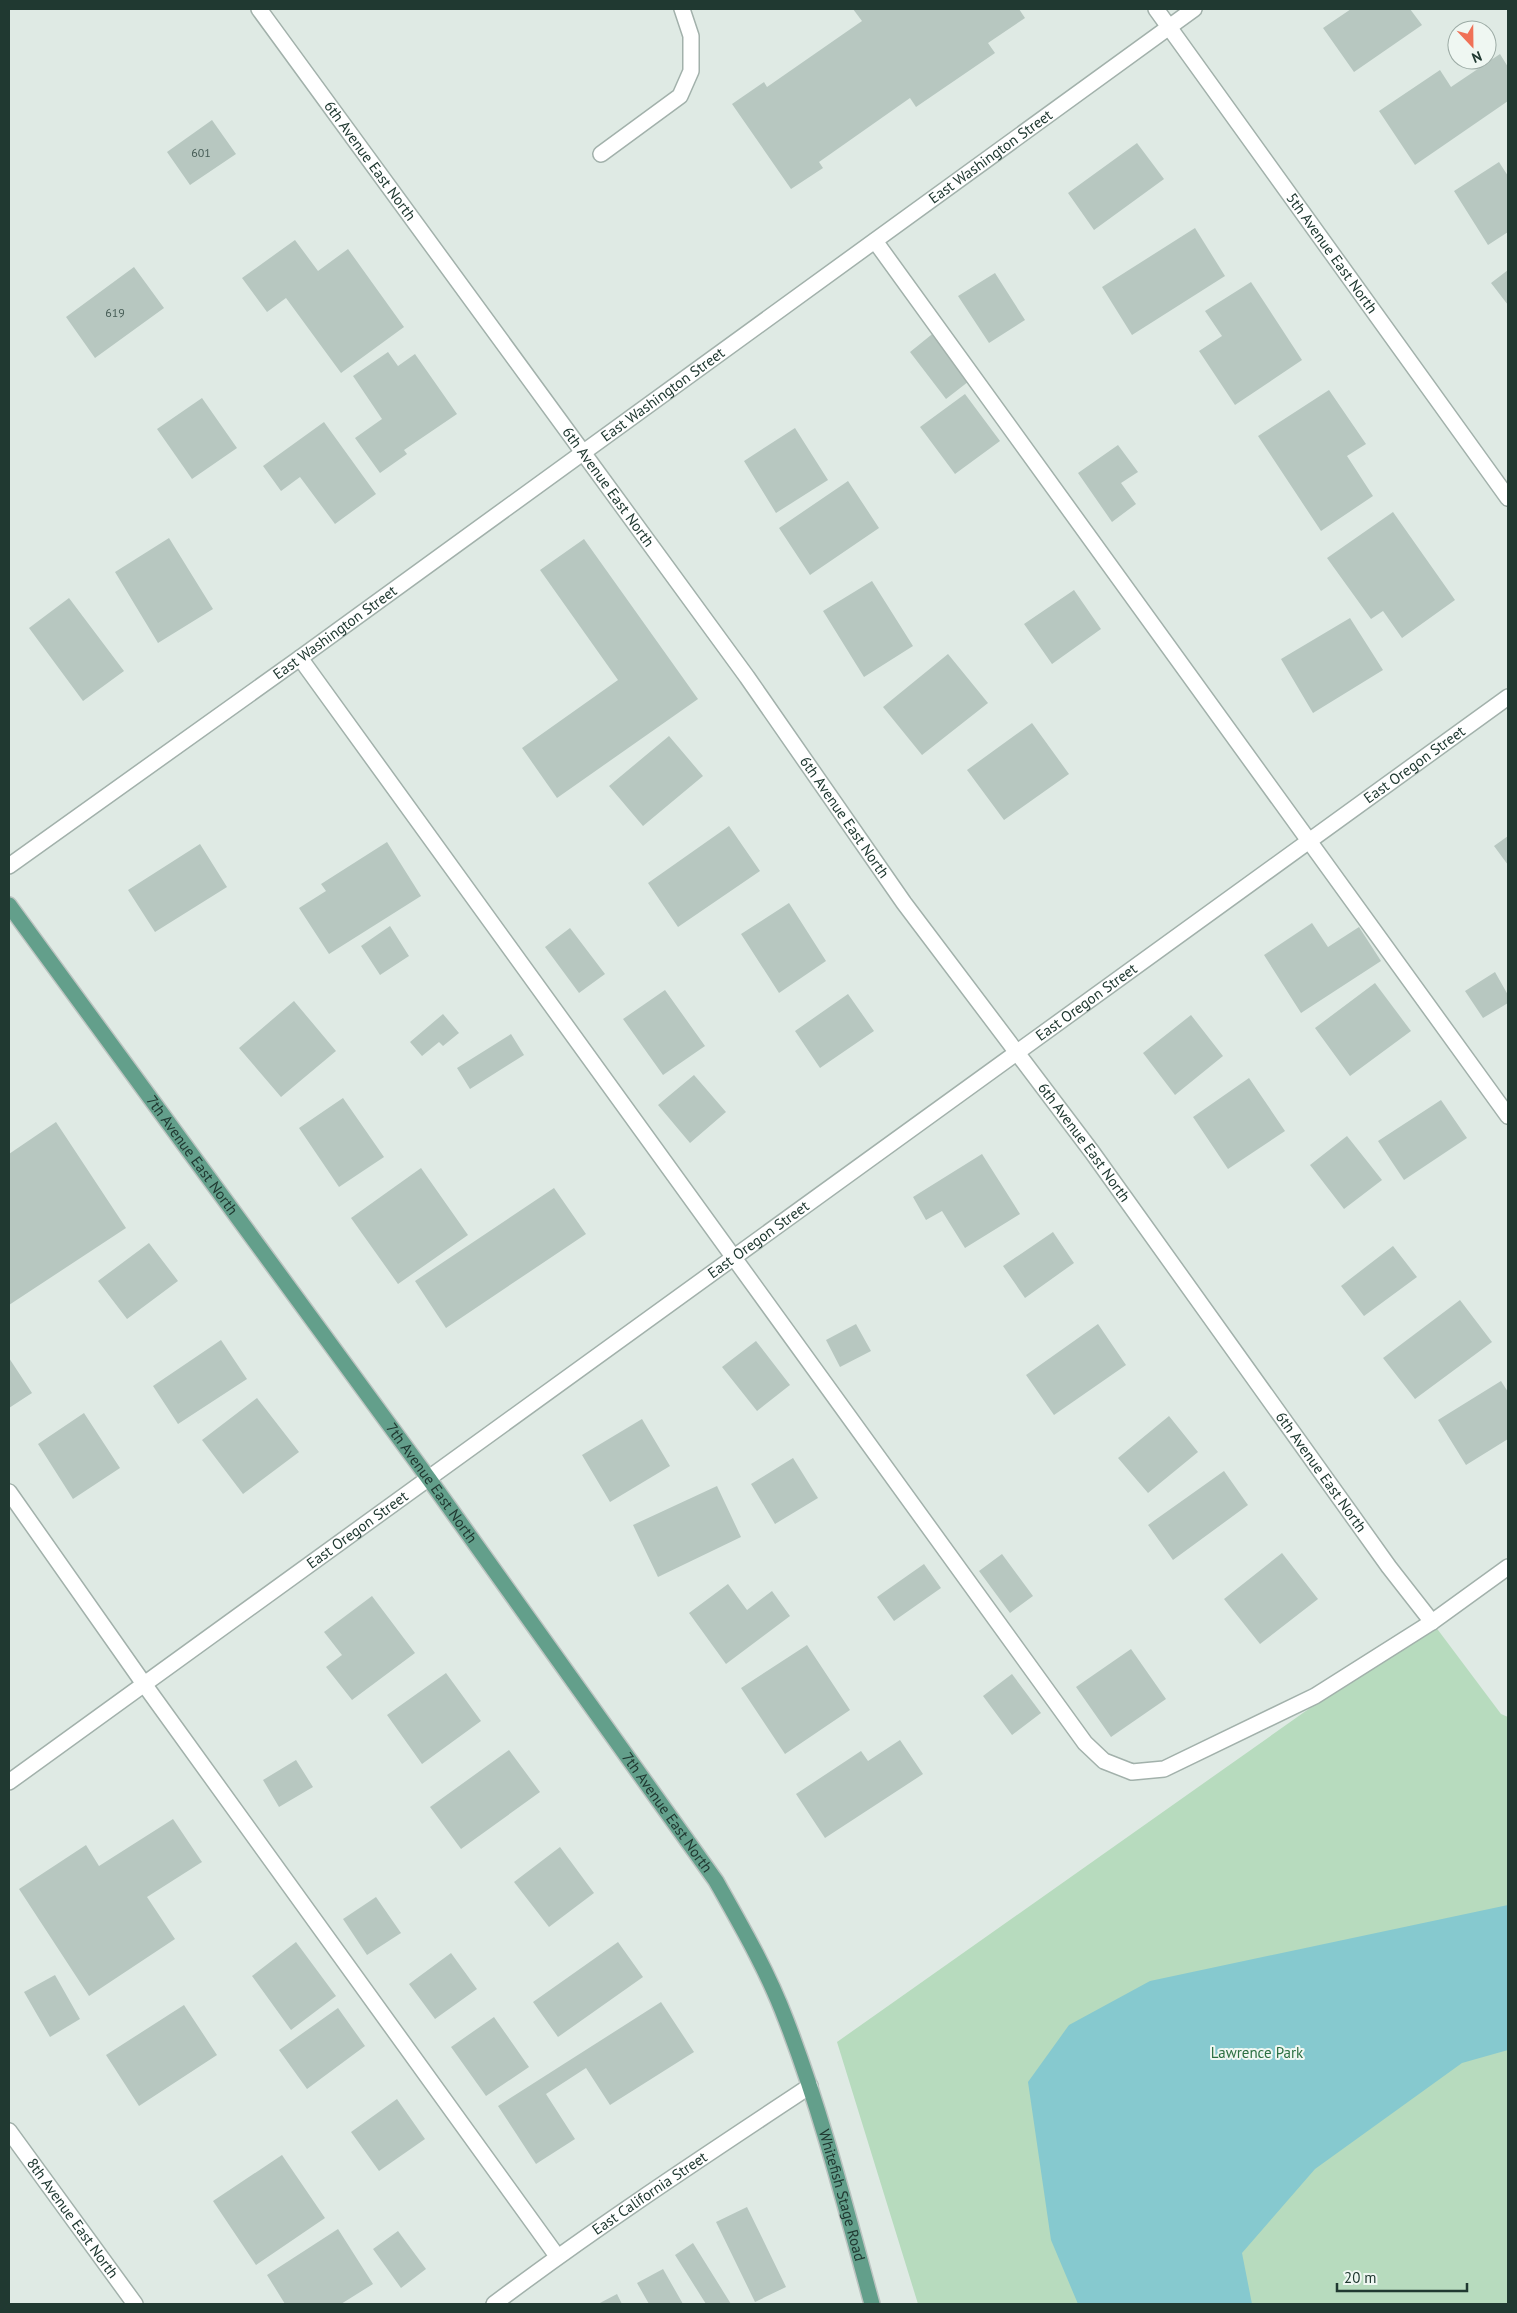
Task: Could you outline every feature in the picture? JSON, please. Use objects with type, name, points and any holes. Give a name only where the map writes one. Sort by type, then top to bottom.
[{"type":"main road","name":"7th Avenue East North","points":[[9,905],[429,1479],[716,1881],[754,1948],[786,2019],[810,2086]]},
{"type":"main road","name":"Whitefish Stage Road","points":[[810,2086],[835,2168],[872,2304]]},
{"type":"street","name":"6th Avenue East North","points":[[259,9],[741,669],[904,902],[1015,1053],[1092,1152],[1389,1568],[1432,1622]]},
{"type":"street","points":[[601,154],[680,96],[691,71],[691,36],[682,9]]},
{"type":"street","name":"5th Avenue East North","points":[[1156,9],[1508,498]]},
{"type":"street","name":"East Washington Street","points":[[9,866],[300,658],[1194,9]]},
{"type":"street","points":[[875,241],[1508,1116]]},
{"type":"street","points":[[300,658],[1084,1743],[1104,1760],[1132,1772],[1164,1769],[1316,1696],[1432,1622],[1508,1568]]},
{"type":"street","name":"East Oregon Street","points":[[9,1782],[1508,697]]},
{"type":"street","points":[[9,1492],[144,1684],[557,2256]]},
{"type":"street","name":"East California Street","points":[[494,2304],[557,2256],[810,2086]]},
{"type":"street","name":"8th Avenue East North","points":[[9,2131],[135,2304]]},
{"type":"green space","name":"Lawrence Park","points":[[1432,1622],[1501,1714],[1508,1717],[1508,2304],[918,2304],[837,2042]]},
{"type":"water","points":[[1508,1905],[1508,2050],[1462,2063],[1315,2169],[1242,2253],[1252,2304],[1078,2304],[1051,2240],[1028,2082],[1069,2025],[1150,1981]]},
{"type":"building","points":[[853,9],[1019,9],[1025,18],[988,43],[995,53],[916,107],[910,98],[819,162],[823,168],[791,189],[732,104],[764,82],[767,87],[862,21]]},
{"type":"building","points":[[1351,9],[1410,9],[1422,25],[1354,72],[1323,28]]},
{"type":"building","points":[[1500,54],[1508,67],[1508,101],[1415,165],[1379,111],[1440,70],[1451,87],[1476,70],[1497,70],[1497,56]]},
{"type":"building","points":[[212,120],[236,154],[190,185],[167,152]]},
{"type":"building","points":[[1137,143],[1164,179],[1094,230],[1068,193]]},
{"type":"building","points":[[1499,162],[1508,176],[1508,232],[1488,245],[1454,191]]},
{"type":"building","points":[[1195,228],[1225,276],[1132,335],[1102,287]]},
{"type":"building","points":[[295,240],[318,271],[348,249],[404,327],[341,373],[286,298],[267,312],[242,278]]},
{"type":"building","points":[[134,267],[164,308],[95,358],[66,317]]},
{"type":"building","points":[[1508,270],[1508,305],[1491,283]]},
{"type":"building","points":[[995,273],[1025,320],[989,343],[958,296]]},
{"type":"building","points":[[1251,282],[1302,360],[1235,405],[1199,351],[1222,336],[1205,311]]},
{"type":"building","points":[[936,331],[973,378],[946,399],[910,352]]},
{"type":"building","points":[[388,352],[398,366],[415,354],[457,414],[404,450],[407,454],[380,473],[355,438],[382,419],[353,376]]},
{"type":"building","points":[[1329,390],[1366,444],[1347,456],[1373,496],[1321,531],[1258,436]]},
{"type":"building","points":[[965,394],[1000,441],[955,474],[920,427]]},
{"type":"building","points":[[202,398],[237,448],[192,479],[157,429]]},
{"type":"building","points":[[324,422],[376,494],[335,524],[300,477],[281,491],[263,466]]},
{"type":"building","points":[[795,428],[828,480],[776,513],[744,461]]},
{"type":"building","points":[[1118,445],[1138,472],[1121,483],[1136,504],[1112,522],[1078,473]]},
{"type":"building","points":[[848,481],[879,528],[810,575],[779,528]]},
{"type":"building","points":[[1393,512],[1455,600],[1402,638],[1383,611],[1371,619],[1327,558]]},
{"type":"building","points":[[169,538],[213,609],[158,643],[115,572]]},
{"type":"building","points":[[584,539],[698,699],[557,798],[522,748],[618,680],[540,570]]},
{"type":"building","points":[[872,581],[913,646],[864,677],[823,611]]},
{"type":"building","points":[[1074,590],[1101,629],[1052,664],[1024,624]]},
{"type":"building","points":[[69,598],[124,671],[83,701],[29,628]]},
{"type":"building","points":[[1350,618],[1383,670],[1313,713],[1281,659]]},
{"type":"building","points":[[948,654],[988,703],[922,755],[883,707]]},
{"type":"building","points":[[1032,723],[1069,774],[1004,820],[967,770]]},
{"type":"building","points":[[669,736],[703,776],[643,826],[609,786]]},
{"type":"building","points":[[729,826],[760,871],[678,927],[648,883]]},
{"type":"building","points":[[1508,836],[1508,865],[1494,846]]},
{"type":"building","points":[[387,842],[421,896],[329,954],[299,908],[326,891],[321,884]]},
{"type":"building","points":[[200,844],[227,887],[155,932],[128,890]]},
{"type":"building","points":[[789,903],[826,961],[779,993],[741,934]]},
{"type":"building","points":[[1312,923],[1328,947],[1359,927],[1381,961],[1301,1013],[1264,955]]},
{"type":"building","points":[[390,926],[409,956],[380,975],[361,946]]},
{"type":"building","points":[[570,928],[605,974],[579,993],[545,947]]},
{"type":"building","points":[[1495,972],[1508,995],[1508,1003],[1483,1018],[1465,991]]},
{"type":"building","points":[[1375,983],[1411,1031],[1350,1076],[1315,1028]]},
{"type":"building","points":[[665,990],[705,1046],[663,1075],[623,1019]]},
{"type":"building","points":[[848,994],[874,1031],[820,1068],[795,1031]]},
{"type":"building","points":[[294,1001],[336,1051],[281,1097],[239,1048]]},
{"type":"building","points":[[443,1014],[459,1033],[443,1046],[439,1042],[422,1056],[410,1042]]},
{"type":"building","points":[[1191,1015],[1223,1056],[1175,1095],[1143,1053]]},
{"type":"building","points":[[511,1034],[524,1055],[470,1089],[457,1068]]},
{"type":"building","points":[[694,1075],[726,1112],[690,1143],[658,1105]]},
{"type":"building","points":[[1249,1078],[1285,1131],[1228,1169],[1193,1117]]},
{"type":"building","points":[[343,1098],[384,1157],[339,1187],[299,1128]]},
{"type":"building","points":[[1441,1100],[1467,1138],[1404,1180],[1378,1141]]},
{"type":"building","points":[[56,1122],[126,1228],[9,1305],[9,1154]]},
{"type":"building","points":[[1347,1136],[1382,1180],[1344,1209],[1310,1165]]},
{"type":"building","points":[[982,1154],[1020,1214],[965,1248],[942,1211],[926,1220],[913,1197]]},
{"type":"building","points":[[421,1168],[468,1235],[398,1284],[351,1218]]},
{"type":"building","points":[[554,1188],[586,1234],[446,1328],[415,1281]]},
{"type":"building","points":[[1053,1232],[1074,1263],[1025,1298],[1003,1266]]},
{"type":"building","points":[[149,1243],[178,1281],[127,1319],[98,1281]]},
{"type":"building","points":[[1393,1246],[1417,1277],[1364,1316],[1341,1286]]},
{"type":"building","points":[[1460,1300],[1492,1342],[1415,1399],[1383,1358]]},
{"type":"building","points":[[856,1324],[871,1351],[840,1367],[826,1340]]},
{"type":"building","points":[[1098,1324],[1126,1365],[1054,1415],[1026,1375]]},
{"type":"building","points":[[221,1340],[247,1379],[178,1424],[153,1386]]},
{"type":"building","points":[[756,1341],[790,1385],[757,1411],[722,1367]]},
{"type":"building","points":[[9,1358],[32,1393],[9,1408]]},
{"type":"building","points":[[1501,1381],[1508,1392],[1508,1439],[1466,1465],[1438,1420]]},
{"type":"building","points":[[257,1398],[299,1452],[243,1494],[202,1440]]},
{"type":"building","points":[[84,1413],[120,1468],[73,1499],[38,1444]]},
{"type":"building","points":[[1169,1416],[1198,1452],[1148,1493],[1118,1458]]},
{"type":"building","points":[[642,1419],[670,1466],[610,1502],[582,1455]]},
{"type":"building","points":[[793,1458],[818,1498],[775,1524],[751,1484]]},
{"type":"building","points":[[1224,1471],[1248,1505],[1173,1560],[1148,1525]]},
{"type":"building","points":[[717,1486],[741,1537],[658,1577],[633,1525]]},
{"type":"building","points":[[1282,1553],[1318,1599],[1260,1644],[1224,1599]]},
{"type":"building","points":[[1002,1554],[1033,1596],[1010,1613],[979,1571]]},
{"type":"building","points":[[924,1564],[941,1588],[894,1621],[877,1597]]},
{"type":"building","points":[[728,1584],[747,1610],[772,1591],[790,1616],[726,1664],[689,1613]]},
{"type":"building","points":[[372,1596],[415,1653],[352,1700],[326,1667],[342,1655],[324,1632]]},
{"type":"building","points":[[807,1645],[850,1710],[785,1754],[741,1688]]},
{"type":"building","points":[[1131,1649],[1166,1699],[1111,1737],[1076,1687]]},
{"type":"building","points":[[446,1673],[481,1721],[422,1764],[387,1715]]},
{"type":"building","points":[[1012,1674],[1041,1713],[1012,1735],[983,1696]]},
{"type":"building","points":[[900,1740],[923,1774],[825,1838],[796,1794],[861,1751],[868,1761]]},
{"type":"building","points":[[509,1750],[540,1792],[461,1849],[430,1807]]},
{"type":"building","points":[[296,1760],[313,1787],[279,1807],[263,1780]]},
{"type":"building","points":[[173,1819],[202,1862],[147,1897],[175,1939],[89,1996],[19,1889],[86,1845],[99,1866]]},
{"type":"building","points":[[560,1847],[594,1893],[549,1927],[514,1882]]},
{"type":"building","points":[[376,1897],[401,1933],[367,1955],[343,1919]]},
{"type":"building","points":[[296,1942],[336,1996],[291,2030],[252,1976]]},
{"type":"building","points":[[618,1942],[643,1977],[558,2037],[533,2002]]},
{"type":"building","points":[[451,1953],[477,1989],[435,2019],[409,1984]]},
{"type":"building","points":[[55,1975],[80,2019],[50,2037],[24,1992]]},
{"type":"building","points":[[661,2002],[694,2052],[610,2105],[586,2068],[546,2094],[575,2139],[536,2164],[498,2106]]},
{"type":"building","points":[[184,2005],[217,2055],[139,2106],[106,2055]]},
{"type":"building","points":[[338,2008],[365,2046],[307,2089],[279,2050]]},
{"type":"building","points":[[494,2017],[529,2067],[486,2096],[451,2047]]},
{"type":"building","points":[[397,2099],[425,2139],[379,2171],[351,2132]]},
{"type":"building","points":[[282,2155],[325,2218],[256,2265],[213,2201]]},
{"type":"building","points":[[747,2207],[786,2287],[755,2302],[716,2222]]},
{"type":"building","points":[[338,2229],[373,2284],[341,2304],[285,2304],[267,2275]]},
{"type":"building","points":[[398,2231],[426,2269],[401,2288],[373,2249]]},
{"type":"building","points":[[693,2243],[731,2304],[706,2304],[675,2255]]},
{"type":"building","points":[[663,2269],[683,2304],[649,2304],[637,2283]]},
{"type":"building","points":[[617,2294],[622,2304],[598,2304]]}]
